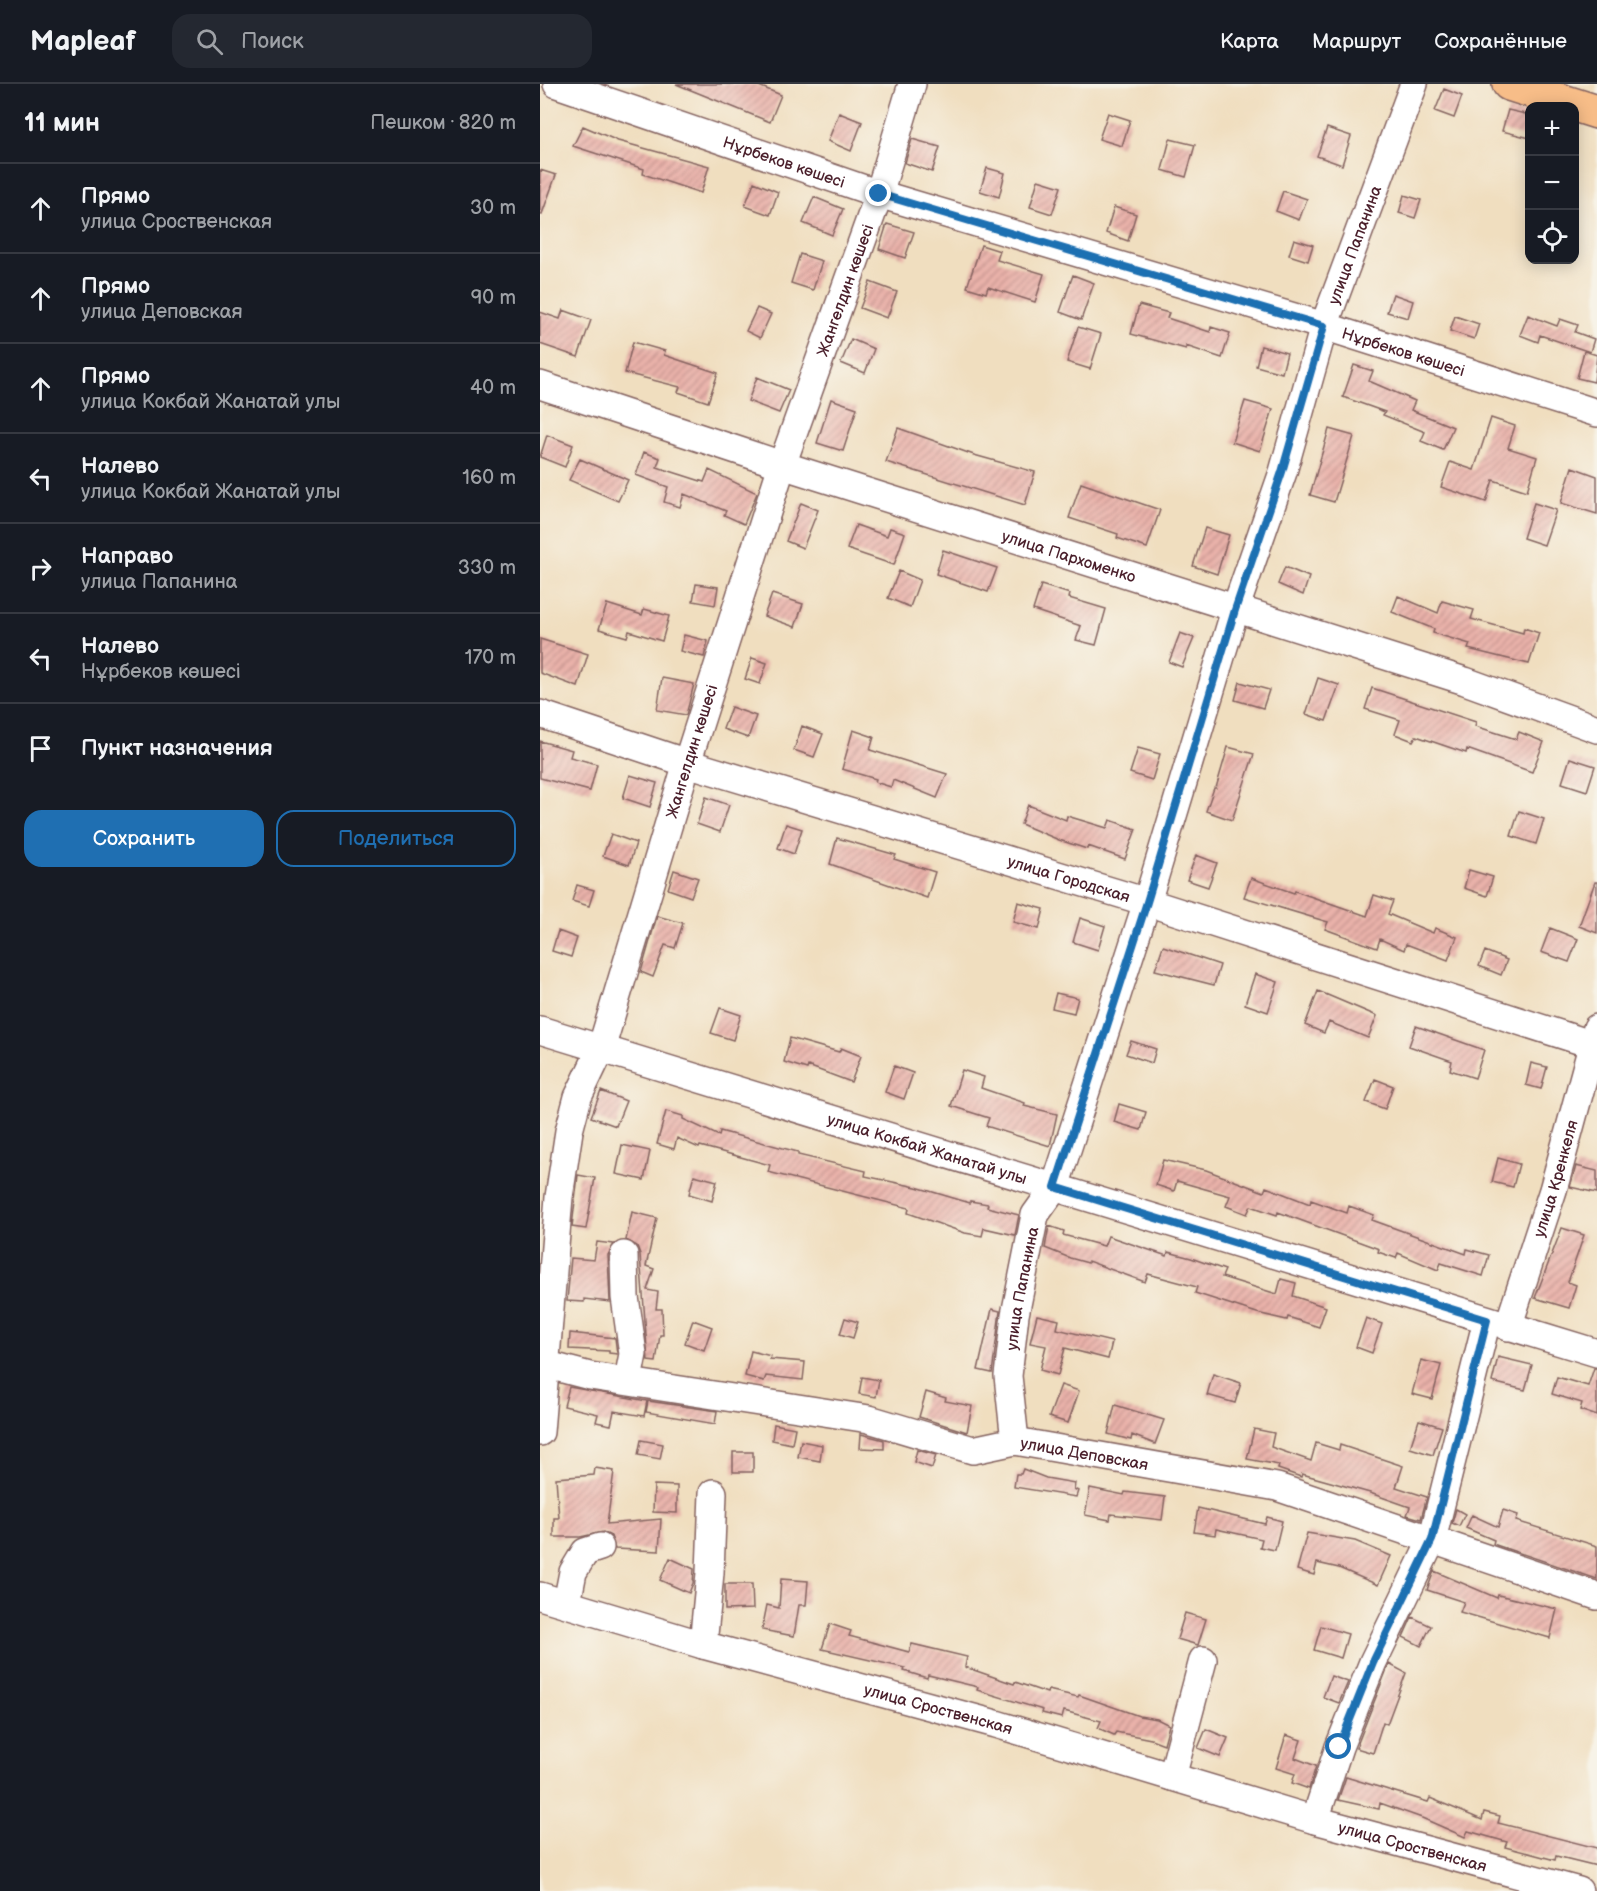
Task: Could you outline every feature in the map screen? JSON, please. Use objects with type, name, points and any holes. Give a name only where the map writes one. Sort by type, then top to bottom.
[{"type":"highway","points":[[1509,84],[1597,112]]},
{"type":"street","name":"Нұрбеков көшесі","points":[[557,84],[879,194],[1324,326],[1597,413]]},
{"type":"street","name":"Жангелдин көшесі","points":[[540,1432],[543,1364],[553,1252],[569,1131],[578,1097],[601,1049],[687,763],[782,465],[879,194],[912,84]]},
{"type":"street","name":"улица Папанина","points":[[1015,1441],[1008,1376],[1015,1315],[1035,1215],[1055,1187],[1147,902],[1235,610],[1282,472],[1324,326],[1414,84]]},
{"type":"street","name":"улица Пархоменко","points":[[540,385],[1235,610],[1465,681],[1597,729]]},
{"type":"street","name":"улица Городская","points":[[540,714],[687,763],[1595,1039]]},
{"type":"street","name":"улица Кокбай Жанатай улы","points":[[540,1030],[1597,1353]]},
{"type":"street","name":"улица Кренкеля","points":[[1497,1324],[1553,1190],[1595,1039]]},
{"type":"street","points":[[624,1255],[625,1297],[633,1354],[628,1380]]},
{"type":"street","points":[[1432,1540],[1458,1441],[1497,1324]]},
{"type":"street","name":"улица Деповская","points":[[543,1364],[590,1376],[628,1380],[869,1419],[974,1450],[1015,1441],[1277,1487],[1597,1596]]},
{"type":"street","points":[[703,1645],[710,1573],[713,1494]]},
{"type":"street","name":"улица Сроственская","points":[[1315,1820],[1339,1747],[1373,1662],[1432,1540]]},
{"type":"street","points":[[567,1603],[573,1572],[585,1552],[600,1547]]},
{"type":"street","name":"улица Сроственская","points":[[540,1596],[703,1645],[996,1724],[1315,1820],[1579,1891]]},
{"type":"street","points":[[1172,1777],[1203,1660]]},
{"type":"building","points":[[676,84],[754,84],[781,95],[770,122]]},
{"type":"building","points":[[1444,89],[1462,96],[1454,118],[1435,111]]},
{"type":"building","points":[[1508,110],[1525,114],[1525,137],[1502,131]]},
{"type":"building","points":[[839,113],[862,122],[851,151],[828,141]]},
{"type":"building","points":[[1108,113],[1130,120],[1122,146],[1099,139]]},
{"type":"building","points":[[583,126],[618,141],[709,166],[701,193],[643,174],[644,169],[573,146]]},
{"type":"building","points":[[1327,128],[1351,136],[1342,165],[1317,156]]},
{"type":"building","points":[[912,139],[940,147],[932,172],[905,163]]},
{"type":"building","points":[[1170,139],[1195,145],[1186,177],[1162,170]]},
{"type":"building","points":[[987,168],[1005,173],[999,197],[980,191]]},
{"type":"building","points":[[540,170],[556,175],[542,214],[540,214]]},
{"type":"building","points":[[1038,180],[1061,187],[1052,214],[1030,207]]},
{"type":"building","points":[[754,182],[778,192],[770,215],[745,206]]},
{"type":"building","points":[[1283,191],[1307,199],[1299,220],[1276,211]]},
{"type":"building","points":[[1404,195],[1421,200],[1415,218],[1399,213]]},
{"type":"building","points":[[814,197],[843,209],[832,235],[803,223]]},
{"type":"building","points":[[1114,207],[1136,214],[1128,241],[1106,233]]},
{"type":"building","points":[[887,224],[914,232],[905,258],[879,249]]},
{"type":"building","points":[[1294,239],[1313,245],[1308,261],[1289,255]]},
{"type":"building","points":[[981,245],[1000,251],[997,260],[1044,274],[1035,302],[988,287],[986,293],[967,287]]},
{"type":"building","points":[[800,254],[822,261],[813,290],[791,283]]},
{"type":"building","points":[[1073,275],[1094,283],[1081,320],[1060,312]]},
{"type":"building","points":[[870,282],[897,292],[887,318],[860,308]]},
{"type":"building","points":[[1393,294],[1413,301],[1408,318],[1387,312]]},
{"type":"building","points":[[1139,305],[1169,313],[1167,318],[1210,332],[1211,327],[1230,333],[1222,358],[1186,346],[1186,349],[1131,334]]},
{"type":"building","points":[[757,308],[771,314],[760,338],[746,331]]},
{"type":"building","points":[[563,310],[591,320],[578,357],[540,344],[540,312],[560,319]]},
{"type":"building","points":[[1528,315],[1557,326],[1560,319],[1578,325],[1575,332],[1594,339],[1590,352],[1540,335],[1538,342],[1520,335]]},
{"type":"building","points":[[1455,316],[1479,324],[1474,339],[1450,331]]},
{"type":"building","points":[[1078,327],[1101,334],[1090,369],[1067,362]]},
{"type":"building","points":[[851,339],[874,349],[865,373],[841,363]]},
{"type":"building","points":[[633,342],[665,351],[664,355],[718,373],[708,402],[678,392],[680,387],[625,373]]},
{"type":"building","points":[[1261,346],[1287,353],[1282,373],[1256,366]]},
{"type":"building","points":[[1584,351],[1597,355],[1594,382],[1577,378]]},
{"type":"building","points":[[1354,365],[1373,371],[1369,381],[1415,401],[1411,410],[1453,427],[1443,450],[1421,441],[1425,432],[1383,415],[1385,412],[1343,397]]},
{"type":"building","points":[[757,377],[789,390],[779,413],[748,401]]},
{"type":"building","points":[[831,399],[857,408],[843,451],[817,443]]},
{"type":"building","points":[[1245,401],[1273,409],[1260,451],[1232,442]]},
{"type":"building","points":[[1491,418],[1515,426],[1508,448],[1537,457],[1527,491],[1493,480],[1486,502],[1441,487],[1450,462],[1474,470]]},
{"type":"building","points":[[898,428],[974,455],[1035,472],[1025,505],[886,462]]},
{"type":"building","points":[[1329,429],[1354,436],[1334,502],[1310,495]]},
{"type":"building","points":[[547,435],[573,445],[565,467],[540,457]]},
{"type":"building","points":[[644,452],[660,458],[657,467],[704,482],[709,470],[757,493],[744,524],[724,515],[726,511],[684,494],[680,507],[664,502],[668,487],[636,475]]},
{"type":"building","points":[[580,459],[628,480],[618,501],[569,480]]},
{"type":"building","points":[[1572,467],[1597,476],[1597,514],[1561,503]]},
{"type":"building","points":[[1081,483],[1160,510],[1147,548],[1117,538],[1118,534],[1069,518]]},
{"type":"building","points":[[801,503],[818,510],[803,548],[786,541]]},
{"type":"building","points":[[1534,503],[1556,510],[1544,545],[1523,538]]},
{"type":"building","points":[[856,525],[887,536],[890,528],[905,533],[894,565],[847,549]]},
{"type":"building","points":[[1205,528],[1229,535],[1217,574],[1193,566]]},
{"type":"building","points":[[943,550],[997,568],[988,592],[936,574]]},
{"type":"building","points":[[1285,567],[1309,577],[1303,595],[1278,584]]},
{"type":"building","points":[[899,571],[920,580],[910,607],[888,598]]},
{"type":"building","points":[[696,584],[718,587],[715,605],[693,601]]},
{"type":"building","points":[[1041,585],[1070,594],[1069,598],[1106,609],[1096,645],[1076,640],[1081,626],[1033,610]]},
{"type":"building","points":[[772,594],[803,604],[795,627],[764,616]]},
{"type":"building","points":[[1398,596],[1438,613],[1442,601],[1474,610],[1471,619],[1523,633],[1524,628],[1539,633],[1529,664],[1468,649],[1470,644],[1433,633],[1434,629],[1392,612]]},
{"type":"building","points":[[607,604],[642,615],[644,609],[669,616],[662,641],[629,631],[627,637],[599,629]]},
{"type":"building","points":[[1180,633],[1194,638],[1182,667],[1169,662]]},
{"type":"building","points":[[684,635],[708,641],[704,657],[680,651]]},
{"type":"building","points":[[540,639],[588,654],[578,687],[540,673]]},
{"type":"building","points":[[752,658],[767,663],[760,684],[745,679]]},
{"type":"building","points":[[662,678],[694,684],[686,715],[657,710]]},
{"type":"building","points":[[1318,678],[1339,685],[1326,721],[1306,714]]},
{"type":"building","points":[[1240,682],[1269,690],[1263,708],[1235,700]]},
{"type":"building","points":[[1372,688],[1476,722],[1475,726],[1516,739],[1519,732],[1544,742],[1532,772],[1467,749],[1466,753],[1416,736],[1413,741],[1395,734],[1400,720],[1365,709]]},
{"type":"building","points":[[731,707],[756,716],[748,738],[723,729]]},
{"type":"building","points":[[802,726],[823,734],[814,757],[794,750]]},
{"type":"building","points":[[853,730],[874,737],[870,750],[947,774],[937,798],[893,780],[891,787],[875,782],[876,779],[842,769]]},
{"type":"building","points":[[540,741],[572,750],[570,757],[597,764],[590,791],[540,778]]},
{"type":"building","points":[[1228,747],[1254,754],[1232,820],[1206,811],[1214,788],[1216,788]]},
{"type":"building","points":[[1138,748],[1160,754],[1152,780],[1130,773]]},
{"type":"building","points":[[1570,758],[1595,766],[1587,791],[1562,783]]},
{"type":"building","points":[[630,775],[657,783],[650,807],[623,798]]},
{"type":"building","points":[[706,797],[729,805],[720,832],[697,824]]},
{"type":"building","points":[[1028,805],[1066,820],[1067,816],[1107,828],[1110,820],[1136,829],[1125,859],[1088,846],[1087,849],[1059,840],[1021,824]]},
{"type":"building","points":[[1519,811],[1544,819],[1536,844],[1511,836]]},
{"type":"building","points":[[786,824],[802,829],[794,854],[778,848]]},
{"type":"building","points":[[611,834],[636,843],[629,865],[603,856]]},
{"type":"building","points":[[837,838],[896,855],[894,859],[935,872],[927,898],[830,864]]},
{"type":"building","points":[[1196,855],[1217,863],[1208,887],[1187,880]]},
{"type":"building","points":[[674,870],[698,878],[691,897],[668,889]]},
{"type":"building","points":[[1469,870],[1493,877],[1487,896],[1464,888]]},
{"type":"building","points":[[1251,878],[1367,916],[1374,895],[1393,901],[1388,914],[1433,933],[1435,928],[1457,937],[1448,960],[1406,944],[1404,950],[1380,939],[1377,948],[1325,929],[1328,922],[1244,897]]},
{"type":"building","points":[[1595,882],[1597,882],[1597,933],[1579,926]]},
{"type":"building","points":[[577,885],[594,890],[589,906],[572,901]]},
{"type":"building","points":[[1018,902],[1044,909],[1039,929],[1013,922]]},
{"type":"building","points":[[657,916],[683,923],[675,948],[665,945],[653,977],[641,972]]},
{"type":"building","points":[[1080,918],[1105,926],[1098,950],[1073,942]]},
{"type":"building","points":[[1550,928],[1578,939],[1569,962],[1541,952]]},
{"type":"building","points":[[558,931],[577,938],[571,957],[552,951]]},
{"type":"building","points":[[1163,946],[1220,965],[1214,985],[1155,970]]},
{"type":"building","points":[[1485,951],[1507,960],[1501,975],[1479,966]]},
{"type":"building","points":[[1255,974],[1278,982],[1268,1012],[1245,1004]]},
{"type":"building","points":[[1318,991],[1377,1016],[1368,1038],[1329,1022],[1324,1033],[1305,1025]]},
{"type":"building","points":[[1056,993],[1078,998],[1074,1013],[1052,1008]]},
{"type":"building","points":[[720,1008],[741,1015],[733,1040],[711,1033]]},
{"type":"building","points":[[1416,1026],[1484,1050],[1475,1078],[1450,1070],[1452,1061],[1409,1046]]},
{"type":"building","points":[[790,1038],[839,1052],[841,1048],[861,1056],[851,1082],[808,1066],[807,1069],[784,1062]]},
{"type":"building","points":[[1131,1041],[1156,1049],[1152,1063],[1126,1054]]},
{"type":"building","points":[[1531,1063],[1547,1067],[1541,1089],[1526,1085]]},
{"type":"building","points":[[894,1066],[913,1073],[904,1099],[885,1092]]},
{"type":"building","points":[[962,1070],[984,1077],[981,1088],[1025,1103],[1024,1106],[1057,1114],[1050,1146],[986,1126],[989,1118],[951,1106]]},
{"type":"building","points":[[1375,1079],[1393,1086],[1385,1109],[1366,1102]]},
{"type":"building","points":[[601,1091],[626,1101],[616,1126],[591,1117]]},
{"type":"building","points":[[1119,1104],[1146,1112],[1141,1130],[1114,1122]]},
{"type":"building","points":[[666,1111],[683,1116],[683,1119],[719,1136],[720,1131],[798,1152],[798,1155],[866,1171],[865,1176],[916,1187],[970,1203],[970,1201],[988,1204],[987,1207],[1019,1215],[1015,1235],[984,1228],[982,1236],[965,1233],[908,1213],[909,1208],[768,1172],[770,1165],[700,1146],[699,1148],[677,1138],[674,1149],[657,1144]]},
{"type":"building","points":[[622,1145],[650,1151],[644,1180],[616,1174]]},
{"type":"building","points":[[1498,1158],[1519,1164],[1513,1187],[1492,1182]]},
{"type":"building","points":[[1163,1160],[1206,1170],[1264,1192],[1266,1187],[1310,1204],[1311,1200],[1347,1213],[1349,1206],[1374,1215],[1372,1220],[1466,1254],[1467,1249],[1489,1255],[1483,1276],[1441,1263],[1438,1270],[1398,1253],[1396,1258],[1378,1252],[1379,1249],[1278,1212],[1277,1215],[1251,1206],[1247,1214],[1226,1206],[1230,1196],[1177,1181],[1174,1191],[1156,1185]]},
{"type":"building","points":[[1576,1166],[1597,1171],[1597,1193],[1570,1187]]},
{"type":"building","points":[[578,1175],[595,1178],[586,1229],[572,1227]]},
{"type":"building","points":[[694,1175],[717,1181],[712,1201],[689,1194]]},
{"type":"building","points":[[632,1212],[657,1218],[646,1266],[654,1269],[647,1290],[658,1292],[656,1309],[662,1309],[663,1335],[660,1335],[656,1362],[648,1361],[640,1254],[637,1246],[626,1240]]},
{"type":"building","points":[[1049,1226],[1064,1231],[1063,1235],[1104,1246],[1108,1236],[1167,1256],[1168,1252],[1191,1258],[1225,1270],[1222,1277],[1277,1294],[1281,1279],[1296,1283],[1293,1296],[1326,1307],[1319,1327],[1288,1317],[1287,1320],[1257,1313],[1195,1293],[1197,1287],[1148,1274],[1145,1282],[1045,1248]]},
{"type":"building","points":[[1562,1228],[1584,1235],[1568,1282],[1576,1285],[1569,1308],[1535,1298]]},
{"type":"building","points":[[597,1242],[614,1244],[608,1255],[610,1302],[584,1299],[584,1302],[567,1301],[571,1258],[594,1260]]},
{"type":"building","points":[[992,1309],[1000,1311],[992,1373],[978,1370]]},
{"type":"building","points":[[1037,1315],[1059,1320],[1057,1329],[1112,1342],[1108,1359],[1065,1348],[1058,1375],[1040,1370],[1046,1346],[1030,1343]]},
{"type":"building","points":[[845,1318],[858,1322],[853,1338],[840,1334]]},
{"type":"building","points":[[1366,1318],[1382,1324],[1372,1353],[1356,1347]]},
{"type":"building","points":[[693,1320],[712,1327],[704,1350],[685,1343]]},
{"type":"building","points":[[570,1333],[615,1338],[617,1354],[609,1353],[609,1351],[569,1349]]},
{"type":"building","points":[[751,1351],[771,1356],[770,1359],[805,1362],[803,1380],[766,1376],[764,1381],[745,1376]]},
{"type":"building","points":[[1498,1357],[1532,1365],[1525,1390],[1492,1382]]},
{"type":"building","points":[[1421,1360],[1441,1365],[1432,1399],[1412,1394]]},
{"type":"building","points":[[1594,1368],[1597,1368],[1597,1416],[1580,1410],[1582,1403],[1552,1394],[1557,1377],[1588,1386]]},
{"type":"building","points":[[1213,1374],[1241,1383],[1235,1403],[1207,1395]]},
{"type":"building","points":[[862,1377],[879,1380],[876,1397],[859,1394]]},
{"type":"building","points":[[1061,1385],[1079,1391],[1068,1423],[1049,1417]]},
{"type":"building","points":[[569,1387],[647,1401],[644,1416],[614,1411],[611,1425],[596,1422],[598,1414],[564,1406]]},
{"type":"building","points":[[926,1392],[946,1398],[945,1401],[972,1406],[967,1432],[919,1417]]},
{"type":"building","points":[[648,1401],[717,1411],[715,1424],[646,1412]]},
{"type":"building","points":[[1115,1405],[1164,1420],[1155,1444],[1132,1435],[1131,1440],[1108,1434]]},
{"type":"building","points":[[1419,1420],[1442,1427],[1433,1455],[1410,1448]]},
{"type":"building","points":[[774,1424],[795,1428],[792,1444],[772,1440]]},
{"type":"building","points":[[1254,1429],[1274,1433],[1271,1447],[1311,1461],[1316,1443],[1339,1450],[1340,1445],[1403,1466],[1396,1487],[1427,1497],[1421,1519],[1407,1515],[1410,1507],[1370,1493],[1302,1474],[1301,1477],[1278,1469],[1279,1465],[1247,1459]]},
{"type":"building","points":[[861,1434],[884,1440],[884,1449],[860,1448]]},
{"type":"building","points":[[641,1440],[663,1444],[660,1459],[638,1455]]},
{"type":"building","points":[[801,1441],[822,1445],[820,1461],[798,1457]]},
{"type":"building","points":[[917,1450],[936,1455],[932,1468],[914,1462]]},
{"type":"building","points":[[733,1452],[753,1452],[753,1472],[733,1472]]},
{"type":"building","points":[[595,1468],[614,1471],[607,1524],[661,1519],[659,1551],[615,1549],[611,1536],[603,1532],[580,1537],[554,1537],[554,1518],[559,1518],[556,1478],[594,1475]]},
{"type":"building","points":[[1023,1469],[1046,1478],[1075,1483],[1074,1489],[1078,1491],[1076,1497],[1014,1487],[1016,1474],[1021,1474]]},
{"type":"building","points":[[654,1485],[677,1486],[677,1513],[653,1512]]},
{"type":"building","points":[[1090,1488],[1124,1495],[1125,1492],[1165,1497],[1162,1520],[1111,1514],[1110,1520],[1085,1515]]},
{"type":"building","points":[[1198,1508],[1265,1524],[1267,1517],[1282,1521],[1275,1550],[1260,1547],[1262,1539],[1216,1529],[1215,1535],[1194,1532]]},
{"type":"building","points":[[1456,1509],[1465,1514],[1459,1526],[1452,1523]]},
{"type":"building","points":[[1503,1510],[1518,1515],[1516,1521],[1597,1546],[1597,1579],[1493,1544],[1494,1540],[1466,1528],[1472,1515],[1498,1527]]},
{"type":"building","points":[[1307,1533],[1355,1541],[1391,1556],[1378,1585],[1339,1568],[1317,1563],[1314,1575],[1297,1570]]},
{"type":"building","points":[[670,1558],[694,1569],[693,1583],[689,1593],[660,1580]]},
{"type":"building","points":[[1434,1571],[1497,1598],[1498,1595],[1557,1609],[1550,1638],[1460,1612],[1464,1602],[1427,1590]]},
{"type":"building","points":[[781,1579],[808,1581],[806,1605],[799,1605],[794,1636],[762,1630],[767,1605],[779,1608]]},
{"type":"building","points":[[725,1584],[752,1584],[753,1609],[725,1610]]},
{"type":"building","points":[[1185,1613],[1206,1619],[1198,1645],[1177,1639]]},
{"type":"building","points":[[1412,1617],[1431,1626],[1421,1646],[1403,1637]]},
{"type":"building","points":[[830,1624],[851,1631],[849,1636],[909,1652],[912,1644],[967,1657],[965,1667],[1014,1684],[1015,1682],[1047,1693],[1048,1690],[1078,1697],[1079,1695],[1139,1716],[1157,1719],[1169,1725],[1164,1744],[1116,1732],[1114,1735],[1098,1728],[1101,1721],[1064,1711],[1062,1718],[1042,1713],[1043,1710],[977,1690],[978,1687],[928,1675],[927,1678],[904,1671],[905,1668],[822,1649]]},
{"type":"building","points":[[1321,1626],[1348,1634],[1341,1658],[1314,1650]]},
{"type":"building","points":[[1389,1664],[1406,1673],[1387,1724],[1383,1722],[1373,1753],[1356,1748]]},
{"type":"building","points":[[1331,1676],[1348,1682],[1339,1703],[1323,1697]]},
{"type":"building","points":[[1206,1729],[1228,1738],[1220,1757],[1198,1748]]},
{"type":"building","points":[[1286,1735],[1301,1740],[1295,1758],[1316,1766],[1309,1789],[1292,1783],[1295,1774],[1276,1768]]},
{"type":"building","points":[[1346,1777],[1428,1802],[1430,1798],[1482,1820],[1484,1812],[1500,1816],[1498,1823],[1597,1848],[1597,1866],[1556,1856],[1555,1860],[1505,1847],[1507,1842],[1468,1831],[1465,1837],[1380,1803],[1379,1809],[1338,1800]]},
{"type":"route","points":[[879,194],[1324,326],[1282,472],[1235,610],[1147,902],[1055,1187],[1487,1320],[1432,1540],[1373,1662],[1339,1747]]}]
